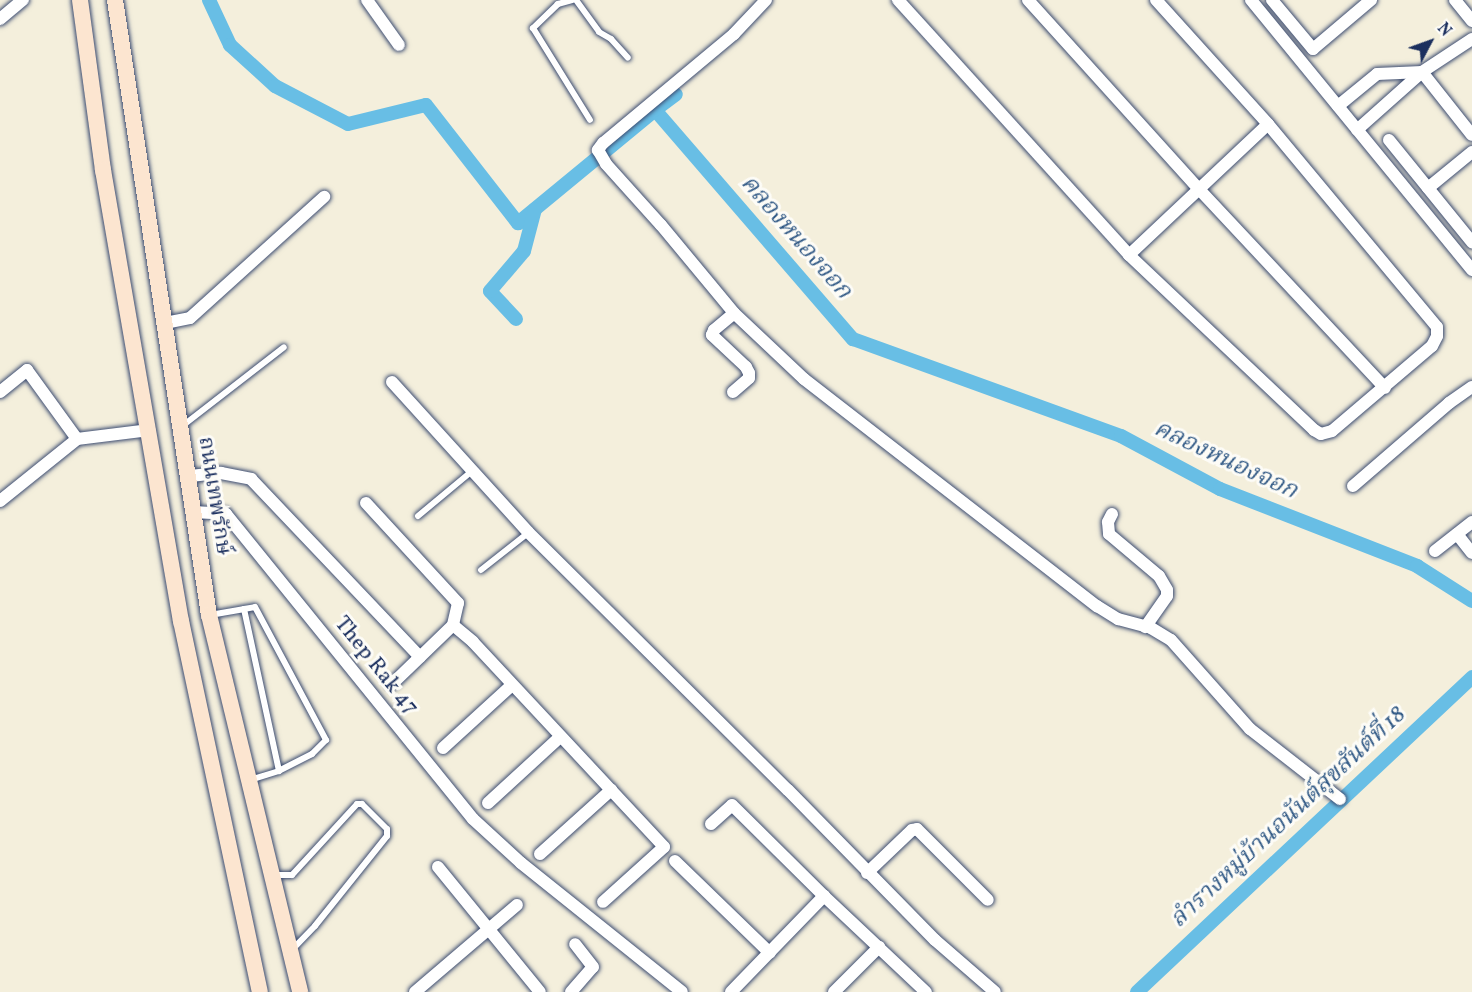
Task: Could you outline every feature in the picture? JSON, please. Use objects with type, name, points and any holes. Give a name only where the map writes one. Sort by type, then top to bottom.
[{"type":"main road","points":[[80,0],[104,170],[181,621],[260,992]]},
{"type":"main road","name":"ถนนเทพรักษ์","points":[[115,3],[190,476],[193,512],[209,615],[300,992]]},
{"type":"street","points":[[0,19],[23,0]]},
{"type":"street","points":[[368,0],[399,45]]},
{"type":"street","points":[[766,0],[734,34],[611,136],[598,150],[614,173],[661,225],[734,313],[804,379],[993,527],[1112,616],[1129,624],[1145,627],[1171,640],[1250,729],[1340,799]]},
{"type":"street","points":[[898,0],[1129,255],[1321,434],[1332,431],[1432,346],[1437,336],[1437,327],[1268,124],[1156,0]]},
{"type":"street","points":[[1028,0],[1197,187],[1385,388]]},
{"type":"street","points":[[1251,0],[1472,270]]},
{"type":"street","points":[[1272,0],[1313,49],[1368,1]]},
{"type":"street","points":[[1455,0],[1472,21]]},
{"type":"street","points":[[1357,130],[1422,72],[1472,39]]},
{"type":"street","points":[[1338,106],[1377,74],[1422,72]]},
{"type":"street","points":[[1422,72],[1472,135]]},
{"type":"street","points":[[1129,255],[1197,187],[1268,124]]},
{"type":"street","points":[[1389,140],[1472,242]]},
{"type":"street","points":[[1428,188],[1472,152]]},
{"type":"street","points":[[165,323],[190,318],[324,197]]},
{"type":"street","points":[[734,313],[712,335],[746,367],[749,373],[749,378],[734,392]]},
{"type":"street","points":[[0,392],[27,370],[77,439]]},
{"type":"street","points":[[392,382],[528,532],[788,790],[867,873],[935,940],[994,992]]},
{"type":"street","points":[[1353,486],[1449,403],[1472,387]]},
{"type":"street","points":[[0,501],[77,439],[149,430]]},
{"type":"street","points":[[190,476],[221,473],[251,479],[420,657]]},
{"type":"street","points":[[366,503],[458,603],[453,625],[392,684]]},
{"type":"street","name":"Thep Rak 47","points":[[193,512],[226,514],[473,819],[521,863],[682,992]]},
{"type":"street","points":[[1112,514],[1108,522],[1109,534],[1160,576],[1167,590],[1167,596],[1145,627]]},
{"type":"street","points":[[1435,551],[1472,522]]},
{"type":"street","points":[[1457,534],[1472,553]]},
{"type":"street","points":[[453,625],[472,642],[664,847],[603,902]]},
{"type":"street","points":[[442,748],[512,685]]},
{"type":"street","points":[[488,803],[560,737]]},
{"type":"street","points":[[540,854],[611,790]]},
{"type":"street","points":[[711,824],[732,805],[926,992]]},
{"type":"street","points":[[867,873],[912,830],[917,829],[988,900]]},
{"type":"street","points":[[675,861],[770,953]]},
{"type":"street","points":[[438,867],[540,992]]},
{"type":"street","points":[[731,992],[824,896]]},
{"type":"street","points":[[415,992],[517,905]]},
{"type":"street","points":[[571,992],[592,967],[575,944]]},
{"type":"street","points":[[834,992],[879,947]]},
{"type":"lane","points":[[590,120],[532,27],[558,4],[574,0],[597,29],[611,39],[628,58]]},
{"type":"lane","points":[[181,428],[284,347]]},
{"type":"lane","points":[[418,516],[471,471]]},
{"type":"lane","points":[[481,570],[528,532]]},
{"type":"lane","points":[[209,615],[255,608],[326,740],[312,754],[279,771],[249,780]]},
{"type":"lane","points":[[244,609],[279,771]]},
{"type":"lane","points":[[272,875],[292,875],[357,804],[362,804],[387,829],[387,836],[315,926],[291,951]]},
{"type":"waterway","name":"คลองหนองจอก","points":[[209,0],[230,45],[275,86],[348,124],[426,105],[518,223],[655,110],[853,339],[1121,436],[1220,489],[1417,566],[1472,601]]},
{"type":"waterway","points":[[655,110],[676,94]]},
{"type":"waterway","points":[[516,319],[490,291],[524,251],[535,209]]},
{"type":"waterway","name":"ลำรางหมู่บ้านอนันต์สุขสันต์ที่ 18","points":[[1137,992],[1472,677]]}]
